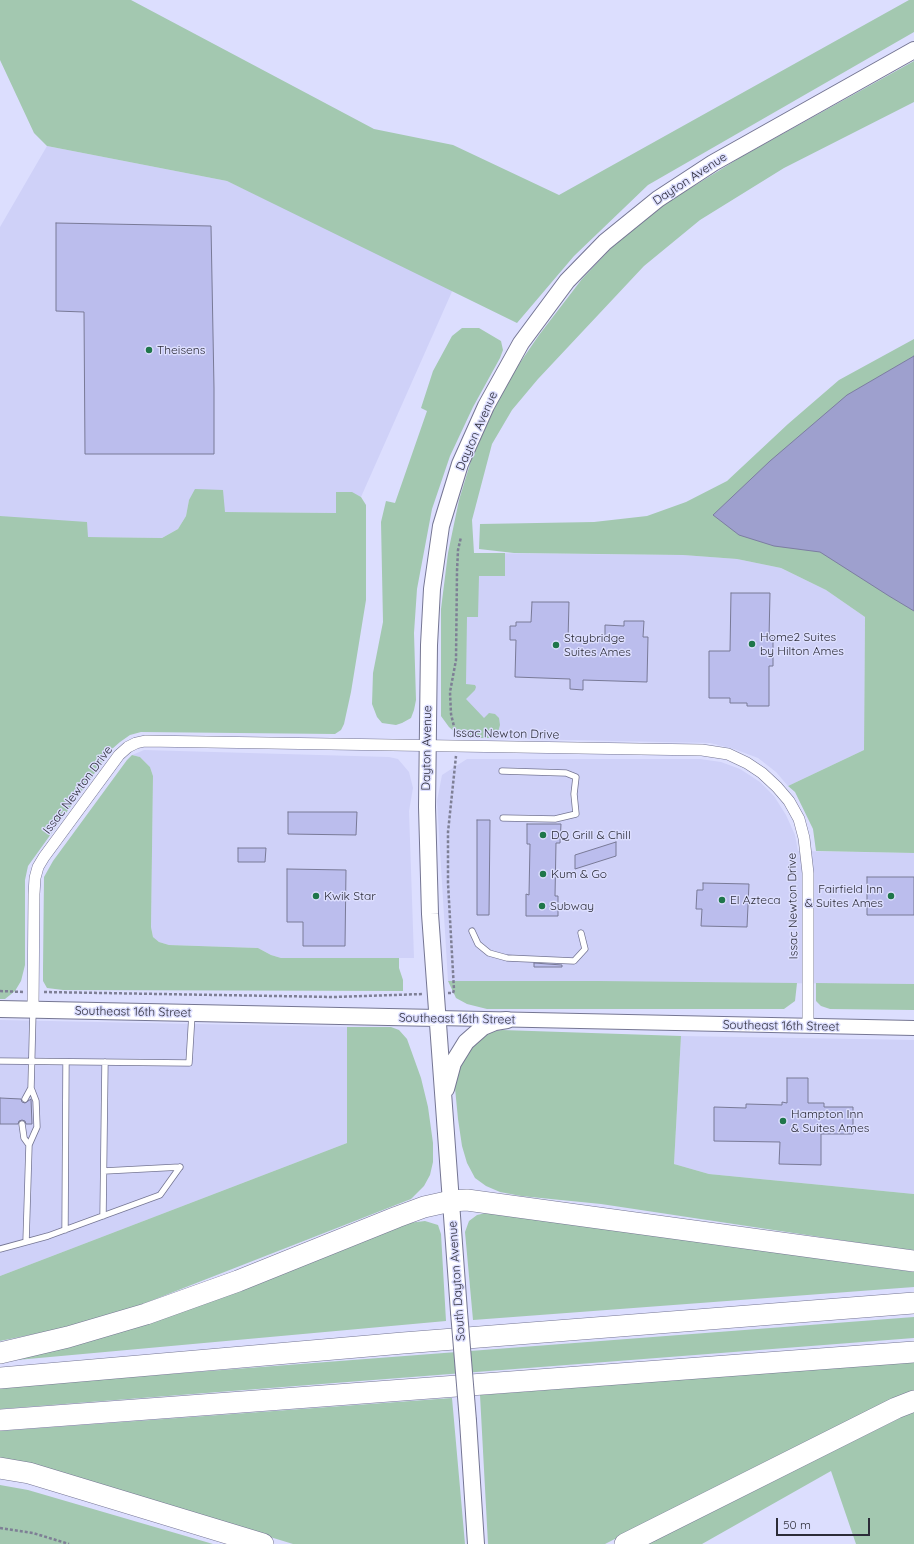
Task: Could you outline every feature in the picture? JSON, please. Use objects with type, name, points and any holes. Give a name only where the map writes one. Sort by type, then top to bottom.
[{"type":"highway","points":[[0,1353],[68,1337],[146,1314],[238,1281],[397,1216],[424,1207],[451,1201],[467,1200],[914,1261]]},
{"type":"highway","points":[[0,1378],[419,1342],[914,1303]]},
{"type":"highway","points":[[0,1420],[914,1352]]},
{"type":"highway","points":[[625,1544],[896,1408],[914,1401]]},
{"type":"highway","points":[[0,1468],[29,1473],[263,1544]]},
{"type":"main road","name":"Dayton Avenue","points":[[437,1018],[430,914],[427,807],[429,645],[432,589],[441,526],[460,464],[486,406],[521,343],[567,281],[605,242],[658,199],[713,163],[914,50]]},
{"type":"main road","name":"Southeast 16th Street","points":[[0,1009],[437,1018]]},
{"type":"main road","name":"South Dayton Avenue","points":[[437,1018],[476,1544]]},
{"type":"main road","points":[[444,1108],[447,1083],[453,1063],[466,1042],[483,1027],[495,1022],[507,1020]]},
{"type":"street","name":"Issac Newton Drive","points":[[33,1010],[34,894],[35,878],[38,866],[119,756],[128,747],[136,743],[145,741],[702,750],[728,754],[747,763],[762,773],[789,801],[799,819],[804,838],[808,873],[808,1026]]},
{"type":"street","name":"Southeast 16th Street","points":[[437,1018],[914,1028]]},
{"type":"lane","points":[[502,771],[566,773],[576,777],[574,794],[576,814],[555,819],[503,818]]},
{"type":"lane","points":[[472,931],[478,944],[489,953],[507,958],[574,961],[585,949],[581,933]]},
{"type":"lane","points":[[26,1242],[29,1144],[36,1127],[36,1101],[31,1088],[33,1010]]},
{"type":"lane","points":[[0,1061],[189,1063],[192,1013]]},
{"type":"lane","points":[[65,1230],[66,1062]]},
{"type":"lane","points":[[103,1216],[105,1062]]},
{"type":"lane","points":[[25,1099],[31,1088]]},
{"type":"lane","points":[[22,1124],[24,1138],[29,1144]]},
{"type":"lane","points":[[0,1249],[48,1236],[160,1195],[180,1167],[104,1171]]},
{"type":"path","points":[[456,733],[451,714],[450,692],[456,660],[457,571],[458,550],[461,537]]},
{"type":"path","points":[[453,993],[448,883],[448,832],[451,792],[456,761]]},
{"type":"path","points":[[0,991],[15,992]]},
{"type":"path","points":[[50,992],[334,997],[407,994]]},
{"type":"path","points":[[0,1528],[33,1533],[69,1544]]},
{"type":"shaded area","points":[[47,146],[227,181],[454,287],[361,497],[352,493],[337,513],[225,512],[189,500],[186,516],[178,529],[162,538],[88,537],[0,516],[0,227]]},
{"type":"shaded area","points":[[914,356],[914,611],[820,552],[774,546],[739,535],[713,515],[770,461],[847,395]]},
{"type":"shaded area","points":[[474,553],[683,555],[737,559],[781,568],[826,590],[865,617],[864,750],[788,786],[776,772],[758,758],[734,749],[710,743],[471,738],[456,733],[449,727],[441,716],[441,609]]},
{"type":"shaded area","points":[[144,750],[389,757],[398,759],[409,772],[413,788],[409,811],[414,958],[281,958],[271,955],[258,948],[169,945],[159,942],[153,937],[151,927],[153,776],[150,767],[140,757],[132,755]]},
{"type":"shaded area","points":[[467,759],[700,759],[721,762],[740,769],[760,782],[774,796],[786,815],[795,835],[798,851],[914,853],[914,984],[448,981],[437,801],[442,775]]},
{"type":"shaded area","points":[[0,1020],[347,1027],[347,1143],[0,1276]]},
{"type":"shaded area","points":[[681,1036],[914,1040],[914,1194],[709,1174],[674,1164]]},
{"type":"green space","points":[[0,0],[131,0],[374,129],[453,145],[559,195],[909,0],[914,0],[914,32],[648,185],[574,256],[517,323],[227,181],[47,146],[34,133],[0,60]]},
{"type":"green space","points":[[914,61],[914,102],[784,168],[700,220],[644,266],[538,379],[512,410],[492,444],[472,520],[474,553],[505,553],[505,576],[479,576],[478,617],[467,617],[466,684],[475,685],[476,687],[466,699],[484,718],[489,713],[495,714],[499,718],[500,725],[498,732],[490,738],[471,738],[456,733],[449,727],[441,716],[441,609],[448,553],[459,500],[476,444],[504,386],[539,335],[582,279],[615,244],[668,202],[741,157]]},
{"type":"green space","points":[[462,328],[479,328],[501,341],[503,350],[473,407],[450,456],[432,509],[417,589],[414,633],[416,700],[414,710],[411,718],[402,723],[396,725],[382,723],[377,717],[372,704],[373,673],[383,622],[381,522],[386,501],[395,503],[427,411],[421,408],[433,371],[452,336]]},
{"type":"green space","points":[[914,339],[914,853],[816,851],[813,829],[795,792],[788,786],[864,750],[865,617],[826,590],[781,568],[737,559],[683,555],[514,553],[479,549],[480,524],[594,522],[647,516],[686,502],[727,481],[788,424],[839,380]]},
{"type":"green space","points":[[195,489],[223,490],[225,512],[336,513],[336,492],[352,492],[361,497],[366,505],[366,600],[351,692],[344,724],[341,730],[335,734],[141,732],[130,735],[120,742],[112,749],[28,866],[25,880],[25,965],[21,981],[15,991],[5,999],[0,999],[0,516],[87,522],[88,537],[162,538],[178,529],[186,516],[189,500]]},
{"type":"green space","points":[[132,755],[140,757],[150,767],[153,776],[151,927],[153,937],[159,942],[169,945],[258,948],[271,955],[281,958],[399,958],[399,968],[403,980],[403,991],[63,990],[47,988],[43,981],[44,877],[53,861]]},
{"type":"green space","points":[[448,981],[797,983],[795,1001],[784,1009],[487,1009],[467,1004],[456,998]]},
{"type":"green space","points":[[816,983],[914,984],[914,1010],[830,1009],[821,1006],[816,1001]]},
{"type":"green space","points":[[347,1027],[391,1027],[399,1030],[407,1039],[421,1078],[428,1107],[433,1143],[433,1162],[430,1175],[424,1186],[411,1199],[130,1309],[69,1327],[0,1341],[0,1276],[347,1143]]},
{"type":"green space","points":[[502,1030],[681,1036],[674,1164],[709,1174],[914,1194],[914,1250],[601,1204],[521,1196],[500,1192],[486,1186],[475,1178],[467,1163],[462,1146],[455,1088],[459,1065],[480,1033]]},
{"type":"green space","points":[[490,1212],[914,1272],[914,1287],[473,1320],[465,1232],[469,1221],[477,1215]]},
{"type":"green space","points":[[425,1221],[438,1225],[441,1234],[446,1321],[17,1360],[408,1223]]},
{"type":"green space","points":[[914,1317],[914,1338],[0,1409],[0,1387]]},
{"type":"green space","points":[[914,1362],[914,1393],[869,1410],[605,1544],[488,1544],[480,1395]]},
{"type":"green space","points":[[452,1398],[465,1544],[293,1544],[120,1491],[0,1462],[0,1431]]},
{"type":"green space","points":[[914,1411],[914,1544],[856,1544],[831,1471],[702,1544],[646,1544]]},
{"type":"green space","points":[[0,1485],[28,1490],[213,1544],[0,1544]]},
{"type":"building","name":"Theisens","points":[[56,223],[211,226],[214,454],[85,454],[84,312],[56,311]]},
{"type":"building","name":"Home2 Suites by Hilton Ames","points":[[731,593],[770,593],[769,638],[773,638],[773,666],[769,666],[769,706],[747,706],[747,703],[730,703],[730,698],[709,698],[709,651],[730,651]]},
{"type":"building","name":"Staybridge Suites Ames","points":[[532,602],[569,602],[568,640],[605,641],[605,625],[624,626],[624,621],[644,621],[643,637],[648,637],[647,682],[583,680],[583,690],[570,689],[570,679],[515,677],[516,640],[510,640],[510,626],[516,626],[516,622],[531,622]]},
{"type":"building","points":[[288,812],[357,812],[356,835],[288,834]]},
{"type":"building","points":[[477,820],[490,820],[489,915],[477,915]]},
{"type":"building","points":[[527,824],[561,824],[560,843],[556,843],[555,896],[558,896],[558,916],[526,916],[526,894],[529,895],[530,844],[527,844]]},
{"type":"building","points":[[616,842],[616,856],[575,869],[575,855]]},
{"type":"building","points":[[238,848],[266,848],[265,862],[238,862]]},
{"type":"building","name":"Kwik Star","points":[[287,869],[346,870],[345,946],[303,946],[303,922],[287,922]]},
{"type":"building","name":"Fairfield Inn & Suites Ames","points":[[867,877],[914,877],[914,915],[867,915]]},
{"type":"building","name":"El Azteca","points":[[703,883],[749,884],[747,927],[701,926],[702,909],[696,909],[697,890],[703,890]]},
{"type":"building","points":[[534,963],[562,965],[562,967],[534,967]]},
{"type":"building","name":"Hampton Inn & Suites Ames","points":[[787,1078],[808,1078],[808,1103],[824,1103],[824,1107],[853,1107],[853,1134],[821,1134],[821,1165],[779,1164],[780,1142],[714,1141],[714,1107],[746,1108],[746,1104],[782,1105],[782,1102],[787,1103]]},
{"type":"building","points":[[0,1098],[21,1099],[22,1102],[25,1103],[31,1099],[32,1124],[26,1124],[25,1121],[22,1120],[19,1121],[18,1124],[0,1124]]},
{"type":"place","name":"Theisens","points":[[149,350]]},
{"type":"place","name":"Home2 Suites by Hilton Ames","points":[[752,644]]},
{"type":"place","name":"Staybridge Suites Ames","points":[[556,645]]},
{"type":"place","name":"DQ Grill & Chill","points":[[543,835]]},
{"type":"place","name":"Kum & Go","points":[[543,874]]},
{"type":"place","name":"Kwik Star","points":[[316,896]]},
{"type":"place","name":"Fairfield Inn & Suites Ames","points":[[891,896]]},
{"type":"place","name":"El Azteca","points":[[722,900]]},
{"type":"place","name":"Subway","points":[[542,906]]},
{"type":"place","name":"Hampton Inn & Suites Ames","points":[[783,1121]]}]
